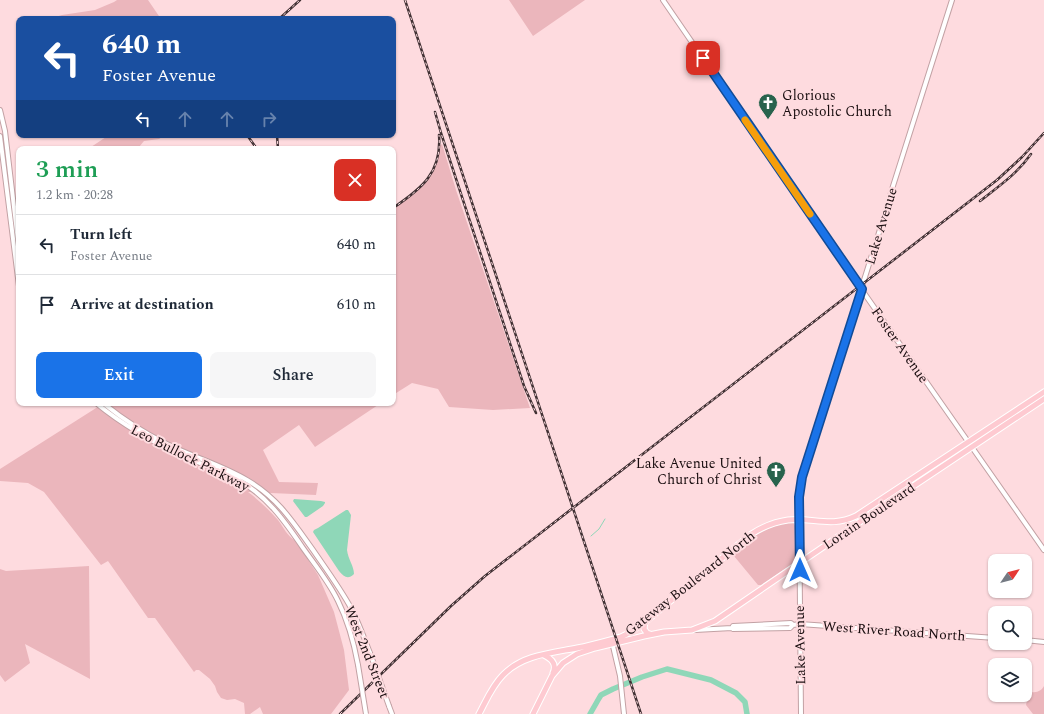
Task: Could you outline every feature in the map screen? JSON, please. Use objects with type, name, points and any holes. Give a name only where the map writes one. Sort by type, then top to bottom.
[{"type":"main road","name":"Lorain Boulevard","points":[[839,521],[850,519],[863,512],[1044,392]]},
{"type":"main road","name":"Lorain Boulevard","points":[[692,630],[715,621],[1044,399]]},
{"type":"main road","name":"Gateway Boulevard North","points":[[479,714],[494,685],[515,665],[544,654],[611,642],[627,634],[645,622],[750,535],[766,526],[776,522],[788,520],[820,522],[839,521]]},
{"type":"main road","points":[[645,622],[644,630],[650,634]]},
{"type":"main road","name":"West River Road North","points":[[533,714],[552,676],[560,666],[573,656],[611,642],[650,634],[692,630]]},
{"type":"main road","points":[[544,654],[551,658],[554,663],[555,670],[552,676]]},
{"type":"street","name":"Foster Avenue","points":[[664,0],[971,447],[1044,550]]},
{"type":"street","name":"Lake Avenue","points":[[801,714],[799,520],[802,477],[952,0]]},
{"type":"street","points":[[0,110],[6,139],[16,224]]},
{"type":"street","points":[[0,136],[16,262]]},
{"type":"street","name":"Leo Bullock Parkway","points":[[100,406],[121,422],[154,442],[236,478],[259,494],[287,523],[338,600],[352,636],[366,714]]},
{"type":"street","name":"Leo Bullock Parkway","points":[[107,406],[139,429],[166,444],[247,480],[262,490],[280,506],[300,531]]},
{"type":"street","name":"West 2nd Street","points":[[300,531],[351,608],[370,653],[392,714]]},
{"type":"street","name":"West River Road North","points":[[692,630],[730,628],[790,628],[793,625],[800,624],[988,637]]},
{"type":"street","points":[[1032,641],[1044,642]]},
{"type":"street","points":[[611,642],[620,676],[624,714]]},
{"type":"shaded area","points":[[117,0],[148,0],[159,16],[59,16],[95,10]]},
{"type":"shaded area","points":[[509,0],[585,0],[533,36]]},
{"type":"shaded area","points":[[104,138],[160,138],[144,141],[140,146],[92,146]]},
{"type":"shaded area","points":[[442,144],[456,190],[530,408],[493,410],[449,407],[438,389],[412,383],[396,393],[396,206],[418,190],[430,176],[437,157],[439,146]]},
{"type":"shaded area","points":[[99,406],[376,406],[315,447],[299,425],[263,450],[279,482],[318,483],[316,495],[248,492],[278,520],[288,534],[296,541],[318,575],[334,612],[344,650],[349,690],[331,714],[263,714],[260,707],[250,714],[245,714],[244,703],[235,699],[227,700],[221,698],[210,679],[199,670],[194,672],[155,618],[148,618],[108,561],[101,565],[44,492],[28,483],[0,481],[0,469]]},
{"type":"shaded area","points":[[294,499],[321,501],[325,503],[323,506],[305,517],[293,501]]},
{"type":"shaded area","points":[[348,510],[351,515],[347,550],[354,574],[350,577],[344,576],[339,571],[313,532]]},
{"type":"shaded area","points":[[793,522],[795,526],[795,562],[761,585],[758,585],[734,556],[734,553],[738,548],[764,529],[774,525]]},
{"type":"shaded area","points":[[89,566],[90,679],[25,644],[30,663],[5,682],[0,675],[0,569],[6,571]]},
{"type":"shaded area","points":[[1044,686],[1044,714],[1033,714],[1026,705],[1027,702],[1032,702],[1032,692],[1042,689]]},
{"type":"waterway","points":[[591,536],[599,529],[605,519]]},
{"type":"waterway","points":[[590,714],[601,695],[642,677],[667,669],[711,680],[736,693],[745,702],[747,714]]},
{"type":"railway","points":[[282,16],[300,0]]},
{"type":"railway","points":[[405,0],[641,714]]},
{"type":"railway","points":[[435,112],[524,386],[536,413]]},
{"type":"railway","points":[[340,714],[451,606],[485,576],[997,180],[1022,157],[1044,133]]},
{"type":"railway","points":[[396,206],[421,187],[428,179],[437,160],[439,135]]},
{"type":"railway","points":[[249,138],[255,146]]},
{"type":"railway","points":[[277,138],[278,146]]},
{"type":"railway","points":[[980,201],[1014,174],[1031,154]]},
{"type":"slow traffic","points":[[745,120],[810,214]]},
{"type":"place","name":"Glorious Apostolic Church","points":[[768,120]]},
{"type":"place","name":"Lake Avenue United Church of Christ","points":[[776,488]]},
{"type":"route","points":[[703,58],[862,289],[802,477],[799,497],[800,570]]}]
